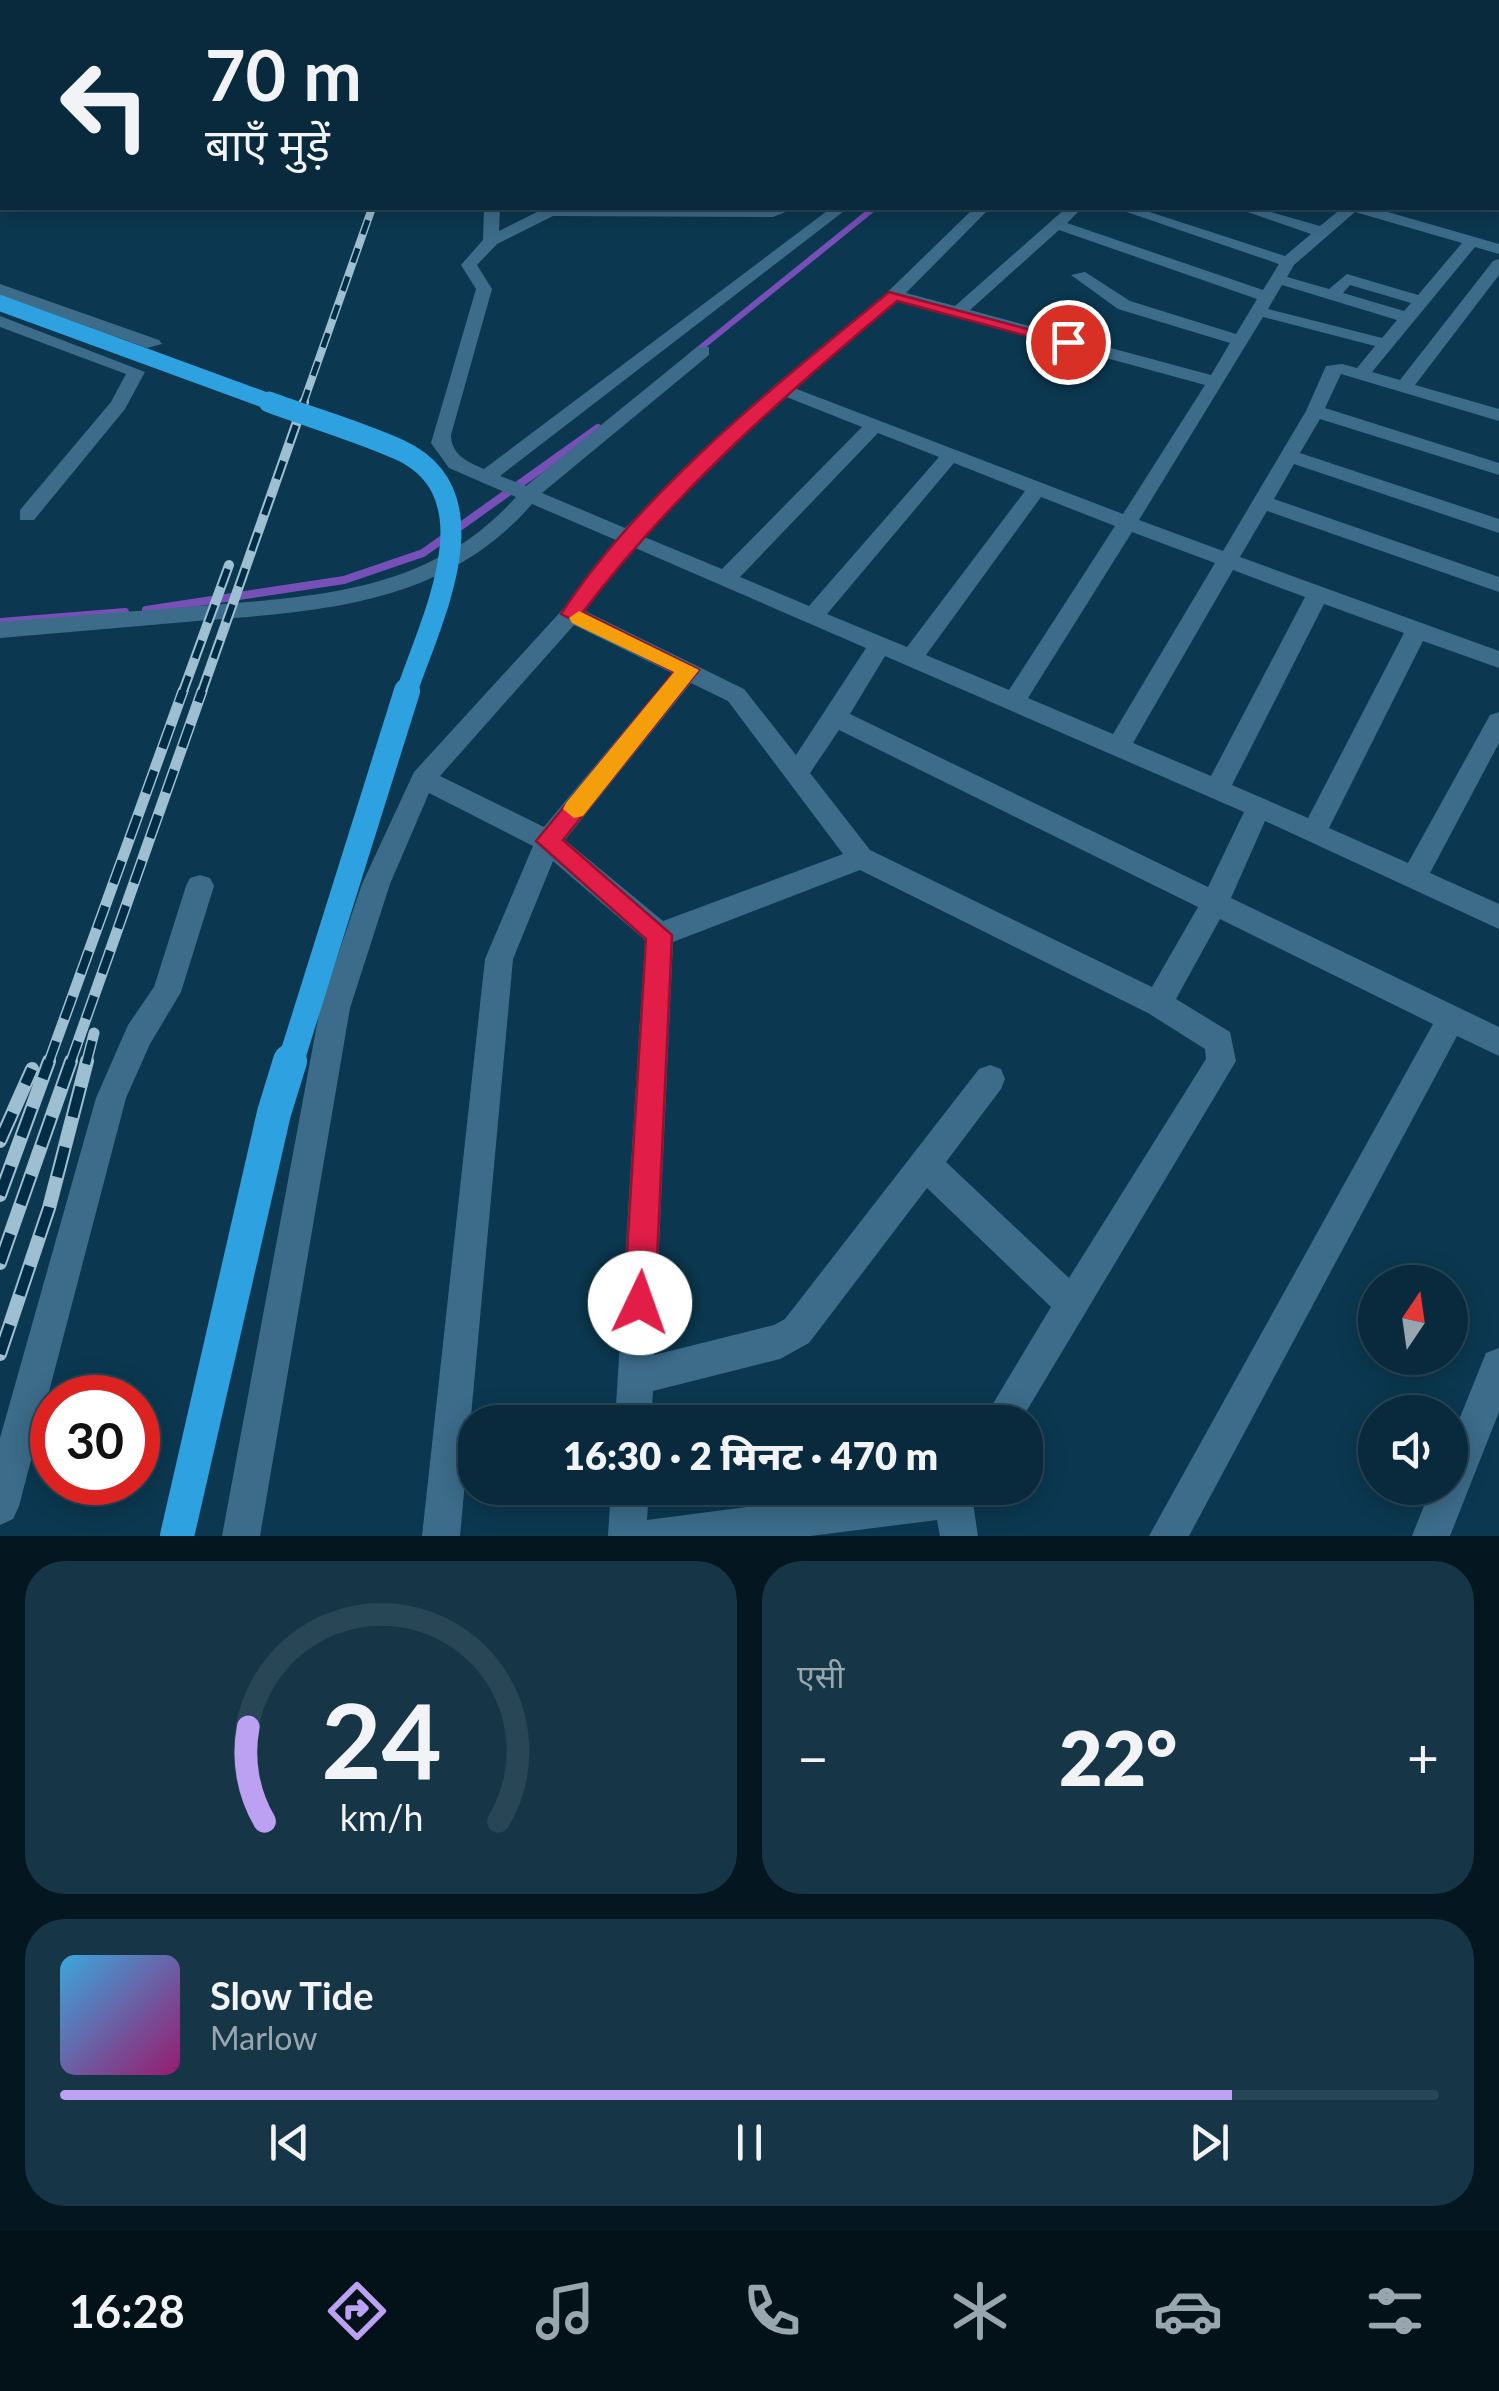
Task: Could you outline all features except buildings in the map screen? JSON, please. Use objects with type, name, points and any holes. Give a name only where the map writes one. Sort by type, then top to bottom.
[{"type":"main road","points":[[0,303],[402,451],[440,479],[451,500],[454,526],[447,562],[274,1113],[176,1536]]},
{"type":"street","points":[[491,241],[492,210]]},
{"type":"street","points":[[551,210],[491,241],[470,265],[484,288],[441,435],[441,443],[456,464],[632,534],[1217,788],[1499,917]]},
{"type":"street","points":[[510,486],[838,210]]},
{"type":"street","points":[[241,1536],[336,1008],[376,884],[424,779],[571,614],[632,534],[780,389],[894,295],[980,210]]},
{"type":"street","points":[[958,312],[1072,210]]},
{"type":"street","points":[[1128,210],[1283,270],[1333,295],[1408,318]]},
{"type":"street","points":[[1250,210],[1322,232]]},
{"type":"street","points":[[1014,701],[1283,270],[1348,210]]},
{"type":"street","points":[[1366,210],[1499,249]]},
{"type":"street","points":[[1056,224],[1263,304],[1386,344]]},
{"type":"street","points":[[1360,374],[1472,241]]},
{"type":"street","points":[[1404,388],[1499,264]]},
{"type":"street","points":[[1080,274],[1124,304],[1241,341]]},
{"type":"street","points":[[1333,295],[1344,280],[1351,280],[1421,302]]},
{"type":"street","points":[[0,289],[153,344]]},
{"type":"street","points":[[894,295],[1216,382]]},
{"type":"street","points":[[0,322],[136,372],[110,413],[43,488],[27,515]]},
{"type":"street","points":[[510,486],[703,351]]},
{"type":"street","points":[[1120,746],[1315,411],[1332,370],[1360,374],[1499,416]]},
{"type":"street","points":[[780,389],[1127,524],[1499,660]]},
{"type":"street","points":[[1315,411],[1499,469]]},
{"type":"street","points":[[727,578],[874,426]]},
{"type":"street","points":[[814,614],[950,456]]},
{"type":"street","points":[[1288,456],[1499,526]]},
{"type":"street","points":[[0,630],[314,604],[356,597],[394,586],[480,542],[514,515],[510,486]]},
{"type":"street","points":[[912,657],[1037,489]]},
{"type":"street","points":[[1262,502],[1499,586]]},
{"type":"street","points":[[1217,788],[1318,593]]},
{"type":"street","points":[[571,614],[727,689],[745,704],[860,858],[1158,1004],[1219,1042],[1221,1062],[1010,1405]]},
{"type":"street","points":[[1314,832],[1417,630]]},
{"type":"street","points":[[796,774],[881,644]]},
{"type":"street","points":[[441,1536],[498,958],[548,841],[688,670]]},
{"type":"street","points":[[836,717],[1499,1042]]},
{"type":"street","points":[[1412,878],[1499,721]]},
{"type":"street","points":[[424,779],[548,841],[659,935]]},
{"type":"street","points":[[1158,1004],[1216,900],[1260,807]]},
{"type":"street","points":[[659,935],[860,858]]},
{"type":"street","points":[[0,1506],[111,1098],[139,1035],[167,992],[200,886]]},
{"type":"street","points":[[634,1405],[659,935]]},
{"type":"street","points":[[1168,1536],[1452,1020]]},
{"type":"street","points":[[636,1377],[780,1341],[798,1331],[990,1078]]},
{"type":"street","points":[[924,1163],[1072,1304]]},
{"type":"street","points":[[1432,1536],[1499,1366]]},
{"type":"street","points":[[628,1536],[629,1505]]},
{"type":"street","points":[[656,1536],[958,1508]]},
{"type":"waterway","points":[[693,354],[872,210]]},
{"type":"waterway","points":[[146,610],[344,580],[423,553],[598,428]]},
{"type":"waterway","points":[[0,622],[125,612]]},
{"type":"railway","points":[[303,404],[371,210]]},
{"type":"railway","points":[[201,694],[304,402]]},
{"type":"railway","points":[[182,694],[229,565]]},
{"type":"railway","points":[[48,1064],[183,691]]},
{"type":"railway","points":[[70,1064],[202,691]]},
{"type":"railway","points":[[86,1064],[94,1033]]},
{"type":"railway","points":[[0,1195],[49,1061]]},
{"type":"railway","points":[[0,1263],[71,1061]]},
{"type":"railway","points":[[0,1354],[49,1208],[87,1061]]},
{"type":"railway","points":[[0,1141],[32,1069]]},
{"type":"slow traffic","points":[[574,809],[688,670],[579,618]]},
{"type":"route","points":[[640,1303],[659,935],[548,841],[688,670],[571,614],[632,534],[780,389],[871,318],[894,295],[1068,342]]}]
